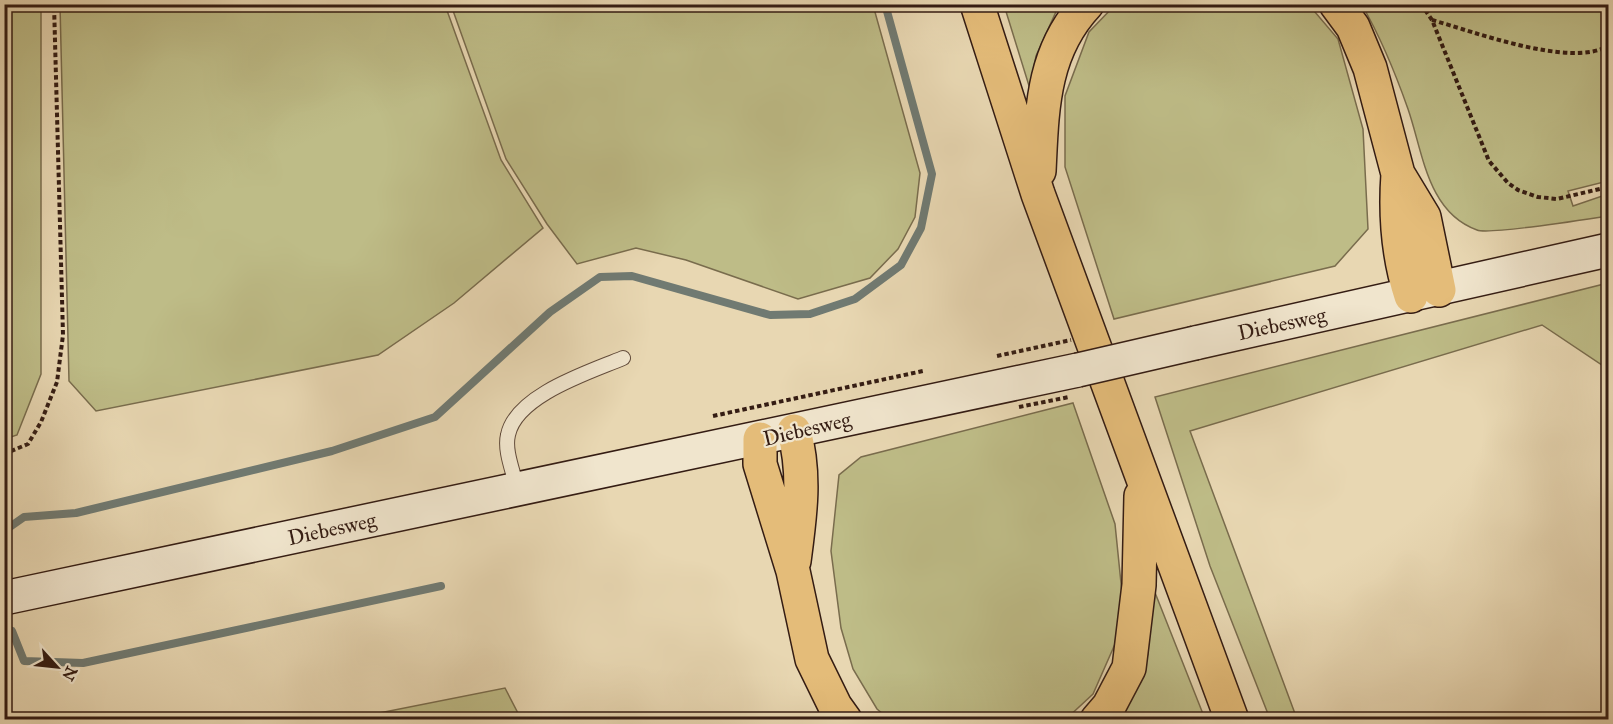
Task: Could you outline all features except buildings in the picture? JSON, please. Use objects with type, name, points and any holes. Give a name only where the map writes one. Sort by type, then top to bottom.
[{"type":"highway","points":[[977,4],[1038,194],[1141,479],[1232,720]]},
{"type":"highway","points":[[1038,194],[1045,85],[1057,50],[1076,16],[1087,4]]},
{"type":"highway","points":[[1336,4],[1353,27],[1370,68],[1398,174],[1424,217],[1425,293]]},
{"type":"highway","points":[[793,571],[803,488],[800,454],[794,431]]},
{"type":"highway","points":[[760,439],[760,464],[793,571],[812,659],[826,690],[845,720]]},
{"type":"highway","points":[[1097,720],[1109,706],[1129,668],[1139,585],[1141,479]]},
{"type":"main road","name":"Diebesweg","points":[[4,598],[1010,386],[1608,250]]},
{"type":"lane","points":[[518,491],[507,435],[519,413],[528,404],[562,385],[623,358]]},
{"type":"path","points":[[4,453],[28,444],[41,422],[57,382],[63,335],[54,4]]},
{"type":"path","points":[[1421,4],[1432,20],[1489,161],[1508,183],[1518,190],[1538,197],[1557,199],[1608,187]]},
{"type":"path","points":[[1432,20],[1550,52],[1598,52],[1608,46]]},
{"type":"shaded area","points":[[5,4],[41,5],[41,374],[17,435],[5,439]]},
{"type":"shaded area","points":[[60,5],[445,5],[501,160],[543,228],[454,303],[378,355],[96,411],[69,381]]},
{"type":"shaded area","points":[[451,5],[873,5],[920,173],[915,217],[898,249],[870,278],[798,299],[686,260],[636,248],[577,264],[547,224],[506,159]]},
{"type":"shaded area","points":[[1004,5],[1059,5],[1036,56],[1030,89]]},
{"type":"shaded area","points":[[1115,5],[1309,5],[1338,39],[1363,129],[1368,229],[1335,266],[1114,319],[1065,167],[1065,96],[1089,32]]},
{"type":"shaded area","points":[[1362,5],[1608,5],[1608,181],[1568,191],[1573,206],[1608,194],[1608,216],[1485,231],[1477,230],[1460,221],[1447,210],[1429,179],[1398,82]]},
{"type":"shaded area","points":[[1608,283],[1608,369],[1542,325],[1190,431],[1297,719],[1270,719],[1210,566],[1155,397]]},
{"type":"shaded area","points":[[1073,403],[1115,524],[1122,593],[1115,644],[1093,694],[1066,719],[889,719],[877,709],[853,669],[841,628],[831,551],[839,475],[861,457]]},
{"type":"shaded area","points":[[1152,585],[1205,719],[1114,720],[1136,690],[1148,654]]},
{"type":"shaded area","points":[[505,688],[521,719],[349,719]]},
{"type":"waterway","points":[[4,531],[24,517],[76,513],[332,451],[435,417],[550,312],[600,277],[632,276],[770,315],[810,314],[855,299],[901,265],[921,228],[932,174],[885,4]]},
{"type":"waterway","points":[[12,631],[24,661],[83,663],[441,586]]}]
